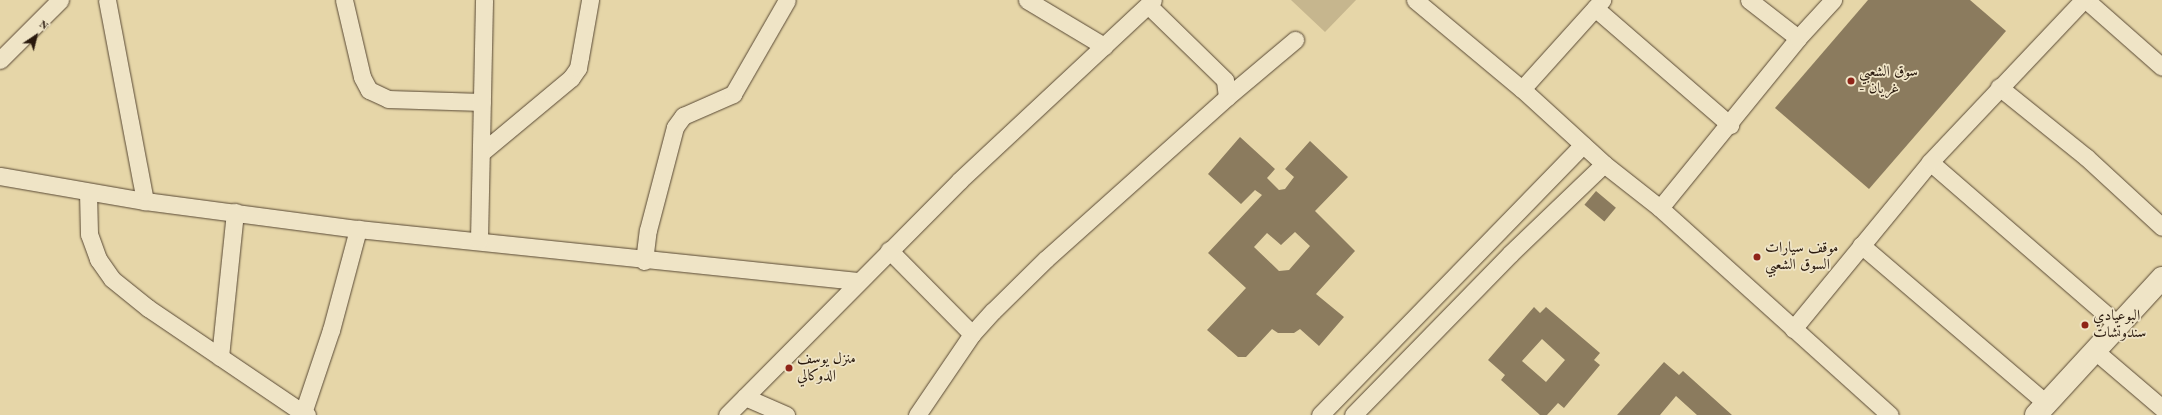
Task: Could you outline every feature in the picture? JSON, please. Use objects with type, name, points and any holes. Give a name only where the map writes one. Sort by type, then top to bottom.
[{"type":"main road","points":[[2041,409],[2162,278]]},
{"type":"street","points":[[107,0],[145,201]]},
{"type":"street","points":[[344,0],[362,77],[369,90],[388,99],[482,102]]},
{"type":"street","points":[[479,240],[484,0]]},
{"type":"street","points":[[481,153],[571,78],[578,68],[590,0]]},
{"type":"street","points":[[644,261],[648,230],[675,127],[683,116],[733,94],[787,0]]},
{"type":"street","points":[[1414,0],[1522,90],[1604,164],[1660,208],[1890,415]]},
{"type":"street","points":[[1749,0],[1798,38]]},
{"type":"street","points":[[1660,208],[1730,125],[1798,38],[1833,0]]},
{"type":"street","points":[[1793,329],[1930,162],[1999,87],[2085,0],[2162,67]]},
{"type":"street","points":[[0,60],[58,1]]},
{"type":"street","points":[[1033,2],[1104,46]]},
{"type":"street","points":[[727,415],[857,281],[959,181],[1151,3],[1224,80],[1227,97]]},
{"type":"street","points":[[1522,90],[1599,4],[1730,125]]},
{"type":"street","points":[[917,415],[972,334],[1046,259],[1216,110],[1227,97],[1295,40]]},
{"type":"street","points":[[1999,87],[2086,157],[2162,227]]},
{"type":"street","points":[[1320,415],[1583,145]]},
{"type":"street","points":[[1930,162],[2118,324]]},
{"type":"street","points":[[1353,415],[1365,400],[1510,254],[1604,164]]},
{"type":"street","points":[[0,176],[145,201],[358,229],[479,240],[644,261],[857,281]]},
{"type":"street","points":[[88,192],[89,234],[98,259],[112,279],[148,308],[304,414],[331,330],[358,229]]},
{"type":"street","points":[[220,358],[235,212]]},
{"type":"street","points":[[1861,245],[2041,409]]},
{"type":"street","points":[[889,250],[972,334]]},
{"type":"street","points":[[2094,350],[2162,408]]},
{"type":"street","points":[[1348,385],[1365,400]]},
{"type":"street","points":[[745,397],[786,415]]},
{"type":"shaded area","points":[[1291,0],[1356,0],[1325,32]]},
{"type":"building","points":[[1868,0],[1970,0],[2006,31],[1869,189],[1775,108]]},
{"type":"building","points":[[1240,137],[1275,169],[1267,178],[1279,190],[1285,189],[1294,177],[1285,169],[1310,141],[1348,177],[1315,211],[1355,251],[1316,294],[1344,317],[1319,346],[1300,329],[1294,333],[1278,333],[1272,329],[1246,357],[1238,357],[1207,330],[1246,288],[1208,253],[1262,195],[1255,190],[1241,204],[1208,174]],"holes":[[[1295,232],[1310,246],[1289,270],[1279,271],[1254,247],[1267,233],[1281,245]]]},
{"type":"building","points":[[1596,191],[1616,208],[1604,222],[1584,205]]},
{"type":"building","points":[[1534,307],[1540,313],[1546,307],[1600,353],[1594,360],[1600,365],[1564,408],[1558,403],[1547,415],[1540,415],[1501,380],[1505,375],[1488,360]],"holes":[[[1542,339],[1565,360],[1546,382],[1522,361]]]},
{"type":"building","points":[[1664,362],[1679,375],[1683,371],[1732,415],[1697,415],[1676,396],[1660,415],[1617,415]]},
{"type":"place","name":"سوق الشعبي - غريان","points":[[1851,81]]},
{"type":"place","name":"موقف سيارات السوق الشعبي","points":[[1757,257]]},
{"type":"place","name":"البوعيادي سندوتشات","points":[[2085,325]]},
{"type":"place","name":"منزل يوسف الدوكالي","points":[[789,368]]}]
